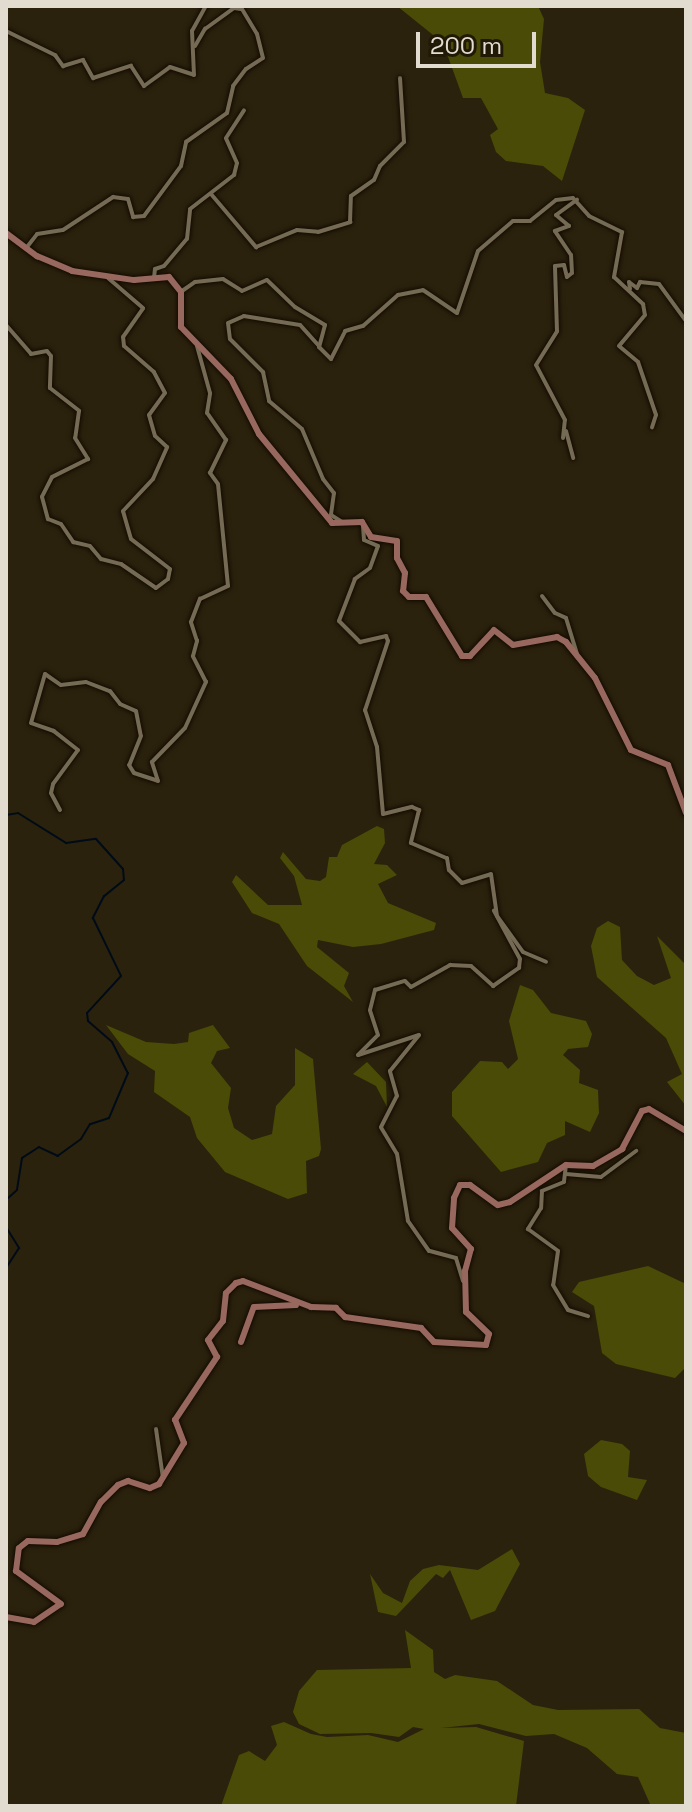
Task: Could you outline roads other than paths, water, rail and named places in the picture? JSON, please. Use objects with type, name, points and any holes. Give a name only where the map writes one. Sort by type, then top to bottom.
[{"type":"main road","points":[[6,233],[72,271],[169,277],[181,292],[178,320],[197,346],[231,379],[259,434],[308,498],[332,523],[364,524],[371,537],[397,541],[397,558],[405,573],[403,591],[409,597],[426,597],[462,656],[470,656],[494,630],[513,645],[562,639],[595,678],[631,750],[668,765],[686,813]]},
{"type":"main road","points":[[241,1342],[254,1307],[323,1305],[345,1317],[360,1316],[389,1326],[421,1328],[434,1342],[482,1346],[489,1334],[466,1312],[465,1287],[471,1249],[452,1228],[451,1214],[460,1185],[470,1185],[498,1205],[510,1202],[566,1165],[593,1166],[622,1149],[646,1110],[686,1131]]},
{"type":"main road","points":[[6,1617],[34,1622],[61,1604],[22,1579],[16,1571],[19,1548],[28,1541],[57,1542],[83,1534],[101,1502],[118,1485],[134,1481],[150,1488],[163,1478],[184,1443],[175,1420],[182,1404],[217,1357],[208,1340],[223,1321],[230,1287],[243,1281],[303,1305]]},
{"type":"street","points":[[6,31],[55,55],[63,66],[83,60],[93,78],[131,66],[144,86],[170,67],[194,75],[192,31],[206,6]]},
{"type":"street","points":[[27,247],[37,234],[63,230],[113,197],[128,199],[133,217],[144,216],[181,166],[186,142],[227,113],[233,86],[246,69],[263,58],[242,8],[234,8],[205,29],[194,52]]},
{"type":"street","points":[[211,194],[256,247],[297,230],[318,232],[350,222],[351,196],[374,180],[380,166],[404,142],[400,78]]},
{"type":"street","points":[[154,278],[155,269],[164,266],[187,239],[190,209],[234,175],[237,163],[226,138],[244,110]]},
{"type":"street","points":[[352,524],[331,515],[334,493],[323,479],[302,429],[269,401],[263,372],[230,339],[228,323],[244,316],[300,325],[331,359],[345,331],[363,326],[380,307],[411,291],[429,292],[434,301],[457,313],[478,251],[513,221],[530,221],[565,196],[577,200],[591,218],[622,232],[614,277],[643,304],[645,315],[619,346],[638,362],[656,415],[652,427]]},
{"type":"street","points":[[573,458],[560,408],[537,375],[536,365],[557,331],[555,266],[564,265],[567,277],[572,273],[571,255],[555,231],[567,230],[568,224],[556,215],[577,200]]},
{"type":"street","points":[[6,325],[31,354],[47,351],[51,356],[50,388],[79,411],[75,438],[88,459],[52,477],[42,497],[48,519],[61,524],[73,542],[90,546],[101,559],[121,564],[156,588],[168,579],[170,569],[131,539],[123,511],[153,479],[167,447],[155,436],[149,415],[165,393],[154,372],[124,346],[126,330],[143,308],[103,274]]},
{"type":"street","points":[[181,292],[195,282],[223,279],[242,291],[267,280],[295,307],[325,325],[319,347]]},
{"type":"street","points":[[630,292],[629,282],[637,288],[640,282],[659,284],[686,321]]},
{"type":"street","points":[[60,810],[51,793],[53,784],[78,750],[54,731],[31,723],[45,674],[61,685],[86,682],[110,691],[120,704],[136,711],[141,736],[129,765],[134,773],[158,781],[152,762],[185,728],[206,682],[193,656],[197,641],[191,622],[200,599],[228,586],[218,484],[210,473],[226,440],[207,413],[210,393],[197,346]]},
{"type":"street","points":[[563,438],[565,429]]},
{"type":"street","points":[[364,524],[364,540],[378,546],[370,568],[355,579],[339,621],[360,642],[386,636],[388,641],[365,710],[374,727],[371,737],[377,747],[383,814],[412,807],[419,810],[411,843],[447,858],[449,870],[462,883],[491,874],[494,911],[520,959],[519,968],[493,986],[471,966],[450,965],[411,987],[405,981],[375,990],[370,1010],[378,1035],[358,1055],[419,1035],[390,1071],[397,1096],[381,1127],[397,1154],[408,1221],[429,1251],[456,1258],[465,1287]]},
{"type":"street","points":[[542,596],[555,613],[566,618],[578,659]]},
{"type":"street","points":[[494,911],[523,952],[546,962]]},
{"type":"street","points":[[566,1174],[601,1177],[636,1151]]},
{"type":"street","points":[[566,1165],[564,1182],[542,1191],[541,1208],[528,1229],[558,1251],[553,1285],[568,1310],[588,1316]]},
{"type":"street","points":[[156,1429],[163,1478]]},
{"type":"waterway","points":[[6,815],[18,813],[66,843],[96,839],[123,869],[124,880],[104,896],[93,918],[121,976],[87,1013],[88,1021],[112,1042],[128,1073],[109,1118],[90,1124],[81,1139],[58,1156],[39,1147],[22,1158],[17,1190],[6,1200]]},
{"type":"waterway","points":[[6,1227],[19,1248],[6,1268]]}]
